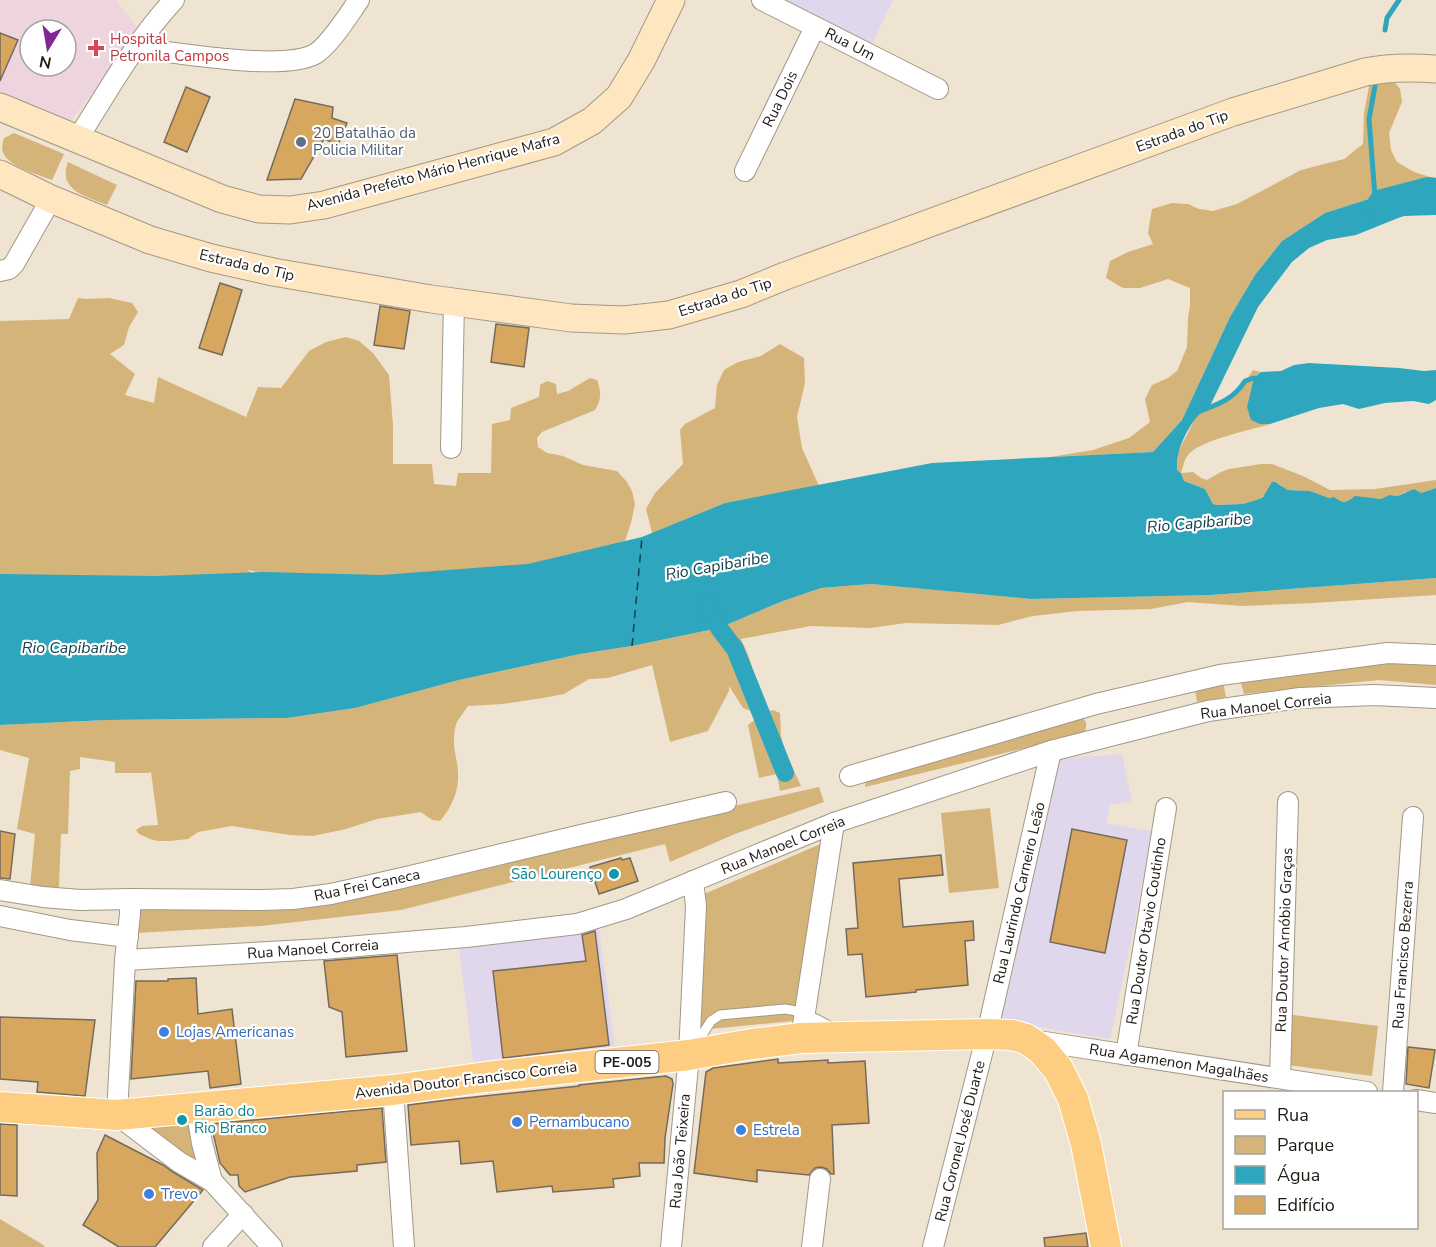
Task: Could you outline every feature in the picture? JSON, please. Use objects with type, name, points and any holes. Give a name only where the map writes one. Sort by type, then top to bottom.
[{"type":"main road","name":"Avenida Doutor Francisco Correia","points":[[0,1107],[117,1115],[393,1090],[486,1077],[689,1055],[752,1044],[803,1026],[852,1037],[987,1034],[1012,1035],[1026,1039]]},
{"type":"main road","points":[[1026,1039],[1042,1050],[1058,1069],[1073,1099],[1086,1144],[1106,1247]]},
{"type":"street","points":[[77,140],[135,48],[174,0]]},
{"type":"street","points":[[135,48],[224,58],[295,60],[315,53],[333,37],[359,0]]},
{"type":"street","name":"Avenida Prefeito Mário Henrique Mafra","points":[[0,107],[222,199],[259,209],[290,210],[324,205],[554,142],[592,121],[619,97],[671,0]]},
{"type":"street","name":"Rua Um","points":[[762,0],[938,89]]},
{"type":"street","name":"Rua Dois","points":[[745,171],[815,27]]},
{"type":"street","name":"Estrada do Tip","points":[[0,174],[51,199],[150,240],[211,258],[273,272],[454,302],[571,318],[624,320],[669,315],[741,294],[1233,112],[1365,72],[1386,68],[1436,69]]},
{"type":"street","points":[[0,271],[9,269],[14,264],[51,199]]},
{"type":"street","points":[[451,448],[454,302]]},
{"type":"street","points":[[850,776],[1096,704],[1220,675],[1388,653],[1436,655]]},
{"type":"street","name":"Rua Manoel Correia","points":[[125,960],[335,948],[466,937],[577,924],[626,909],[834,823],[1051,752],[1219,709],[1300,699],[1374,694],[1436,698]]},
{"type":"street","name":"Rua Laurindo Carneiro Leão","points":[[987,1034],[1051,752]]},
{"type":"street","name":"Rua Frei Caneca","points":[[0,890],[80,900],[293,899],[331,894],[726,802]]},
{"type":"street","name":"Rua Doutor Arnóbio Graças","points":[[1280,1078],[1288,802]]},
{"type":"street","name":"Rua Doutor Otavio Coutinho","points":[[1126,1054],[1166,808]]},
{"type":"street","name":"Rua Francisco Bezerra","points":[[1393,1091],[1413,817]]},
{"type":"street","points":[[803,1026],[834,823]]},
{"type":"street","name":"Rua João Teixeira","points":[[671,1247],[689,1055],[696,906],[693,881]]},
{"type":"street","points":[[130,899],[117,1115],[179,1162],[212,1181],[272,1247]]},
{"type":"street","points":[[0,916],[70,930],[128,937]]},
{"type":"street","name":"Rua Coronel José Duarte","points":[[933,1247],[987,1034]]},
{"type":"street","name":"Rua Agamenon Magalhães","points":[[1026,1039],[1361,1091]]},
{"type":"street","points":[[393,1090],[404,1247]]},
{"type":"street","points":[[1418,1100],[1436,1103]]},
{"type":"street","points":[[196,1108],[212,1181]]},
{"type":"street","points":[[812,1247],[820,1179]]},
{"type":"street","points":[[213,1247],[243,1214]]},
{"type":"shaded area","name":"Hospital Petronila Campos","points":[[0,0],[116,0],[139,30],[67,126],[0,94]]},
{"type":"shaded area","points":[[785,0],[893,0],[872,44]]},
{"type":"shaded area","points":[[1122,754],[1132,801],[1110,805],[1106,823],[1152,831],[1110,1039],[996,1020],[1054,760]]},
{"type":"shaded area","points":[[598,922],[615,1046],[473,1062],[458,939]]},
{"type":"green space","points":[[1392,79],[1400,89],[1402,102],[1389,133],[1391,150],[1397,162],[1414,172],[1436,179],[1436,193],[1375,197],[1325,213],[1282,241],[1255,275],[1230,317],[1182,420],[1153,452],[1050,457],[1093,450],[1129,438],[1150,422],[1145,399],[1152,385],[1177,371],[1187,347],[1190,288],[1168,279],[1140,288],[1123,288],[1106,278],[1110,261],[1153,244],[1148,233],[1152,209],[1172,203],[1188,204],[1199,209],[1213,211],[1237,204],[1301,170],[1344,159],[1363,144],[1364,113],[1370,81]]},
{"type":"green space","points":[[14,133],[64,154],[52,180],[24,169],[6,157],[2,148],[4,138]]},
{"type":"green space","points":[[68,162],[117,185],[107,205],[83,195],[70,186],[66,172]]},
{"type":"green space","points":[[78,298],[109,298],[132,303],[138,312],[129,327],[124,345],[110,354],[135,374],[125,395],[154,403],[158,377],[246,417],[258,387],[281,388],[309,351],[326,342],[346,337],[359,341],[373,353],[389,375],[393,464],[432,464],[434,484],[456,486],[458,473],[491,473],[492,424],[510,420],[511,408],[539,397],[540,385],[547,381],[556,384],[557,394],[568,391],[590,378],[597,380],[600,395],[595,410],[542,432],[537,438],[538,447],[547,453],[563,456],[583,465],[617,471],[627,482],[635,504],[624,544],[494,574],[284,578],[248,570],[254,576],[0,583],[0,321],[69,319]]},
{"type":"green space","points":[[780,344],[804,358],[805,383],[797,417],[802,448],[819,486],[725,503],[652,533],[646,509],[655,493],[683,464],[680,430],[685,424],[715,408],[717,385],[724,370],[738,362],[761,356]]},
{"type":"green space","points":[[1253,370],[1261,372],[1254,379],[1260,424],[1270,424],[1203,445],[1188,455],[1181,473],[1177,470],[1178,452],[1202,410],[1225,402],[1240,389]]},
{"type":"green space","points":[[1272,464],[1330,490],[1375,489],[1436,480],[1436,488],[1421,493],[1406,492],[1381,499],[1367,498],[1348,502],[1310,491],[1288,490],[1279,484],[1259,499],[1243,504],[1217,505],[1213,504],[1205,489],[1184,481],[1181,473],[1193,472],[1207,480],[1229,469]]},
{"type":"green space","points":[[1436,578],[1436,595],[1242,606],[1188,602],[1151,609],[1078,611],[1033,616],[998,625],[906,623],[870,628],[811,626],[741,639],[761,698],[760,710],[751,711],[743,708],[729,686],[729,691],[708,731],[670,742],[652,665],[608,678],[589,679],[564,694],[503,704],[468,706],[457,722],[455,730],[454,745],[458,766],[456,792],[440,821],[432,820],[421,812],[377,819],[313,836],[290,835],[232,826],[198,832],[188,839],[158,841],[139,834],[136,830],[142,826],[158,825],[151,772],[115,773],[115,762],[80,757],[80,769],[70,771],[68,834],[61,834],[59,887],[30,887],[35,834],[17,829],[29,758],[0,750],[0,725],[107,720],[287,718],[355,708],[459,680],[719,628],[821,588],[871,584],[1031,599],[1211,595]]},
{"type":"green space","points":[[1386,657],[1436,660],[1436,685],[1379,680],[1244,694],[1239,675]]},
{"type":"green space","points":[[1222,677],[1226,697],[1197,702],[1194,684]]},
{"type":"green space","points":[[773,710],[780,713],[781,736],[786,754],[801,786],[780,791],[777,774],[759,778],[748,725],[762,714]]},
{"type":"green space","points":[[1080,716],[1086,723],[1085,732],[865,787],[866,779]]},
{"type":"green space","points":[[819,787],[824,802],[735,834],[670,862],[665,844],[401,910],[261,926],[136,933],[137,900],[302,903]]},
{"type":"green space","points":[[990,808],[999,888],[949,893],[941,813]]},
{"type":"green space","points":[[832,839],[804,1020],[690,1031],[695,898]]},
{"type":"green space","points":[[1286,1014],[1378,1026],[1372,1076],[1280,1064]]},
{"type":"green space","points":[[196,1108],[212,1181],[117,1115]]},
{"type":"green space","points":[[0,1219],[45,1246],[0,1247]]},
{"type":"water","name":"Rio Capibaribe","points":[[1436,193],[1436,215],[1403,216],[1356,235],[1327,240],[1309,248],[1292,262],[1258,307],[1209,408],[1199,414],[1187,432],[1178,453],[1177,470],[1184,481],[1205,489],[1213,504],[1217,505],[1243,504],[1259,499],[1263,497],[1272,482],[1288,490],[1310,491],[1345,502],[1355,496],[1381,499],[1389,495],[1398,496],[1414,489],[1421,493],[1436,488],[1436,578],[1211,595],[1031,599],[871,584],[821,588],[719,628],[459,680],[355,708],[287,718],[107,720],[0,725],[0,574],[156,576],[263,572],[382,575],[528,564],[642,537],[725,503],[932,463],[1153,452],[1182,420],[1230,317],[1255,275],[1282,241],[1325,213],[1375,197]]},
{"type":"water","points":[[1309,363],[1436,370],[1436,400],[1429,404],[1413,401],[1385,403],[1359,409],[1343,404],[1319,408],[1270,424],[1260,424],[1251,420],[1247,407],[1254,378],[1261,372],[1281,371],[1294,365]]},
{"type":"building","points":[[0,33],[18,40],[0,81]]},
{"type":"building","points":[[186,87],[210,97],[187,152],[164,142]]},
{"type":"building","name":"20 Batalhão da Policia Militar","points":[[295,99],[333,107],[332,118],[347,123],[338,145],[324,139],[301,179],[267,180]]},
{"type":"building","points":[[220,283],[242,290],[222,355],[199,348]]},
{"type":"building","points":[[380,306],[410,311],[404,349],[374,345]]},
{"type":"building","points":[[496,324],[529,328],[524,367],[491,362]]},
{"type":"building","points":[[1072,829],[1127,840],[1105,953],[1050,942]]},
{"type":"building","points":[[0,831],[15,834],[10,879],[0,878]]},
{"type":"building","points":[[941,855],[943,875],[899,879],[903,927],[973,921],[974,940],[965,941],[968,985],[866,997],[862,954],[848,955],[846,929],[858,928],[853,863]]},
{"type":"building","name":"São Lourenço","points":[[621,858],[622,860],[630,858],[638,881],[599,894],[590,867]]},
{"type":"building","points":[[595,931],[609,1045],[503,1058],[493,971],[586,961],[582,935]]},
{"type":"building","points":[[397,955],[407,1051],[346,1057],[342,1012],[329,1007],[324,961]]},
{"type":"building","name":"Lojas Americanas","points":[[196,978],[198,1014],[232,1009],[241,1084],[210,1088],[208,1071],[131,1079],[136,981]]},
{"type":"building","points":[[0,1017],[95,1020],[85,1096],[37,1092],[38,1082],[0,1079]]},
{"type":"building","points":[[1408,1047],[1435,1050],[1429,1088],[1406,1084]]},
{"type":"building","points":[[778,1059],[778,1063],[828,1060],[828,1063],[865,1061],[869,1123],[832,1125],[834,1174],[821,1167],[815,1168],[809,1175],[757,1170],[757,1182],[694,1173],[706,1072],[713,1068]]},
{"type":"building","points":[[666,1076],[672,1079],[673,1084],[665,1138],[664,1163],[639,1163],[640,1176],[613,1179],[614,1187],[553,1192],[552,1186],[497,1192],[493,1161],[461,1164],[459,1141],[411,1145],[408,1105]]},
{"type":"building","points":[[382,1108],[386,1162],[357,1165],[357,1171],[290,1177],[245,1192],[239,1186],[238,1175],[230,1175],[220,1163],[211,1124]]},
{"type":"building","points":[[0,1124],[17,1125],[17,1196],[0,1195]]},
{"type":"building","name":"Trevo","points":[[105,1135],[163,1165],[203,1190],[155,1247],[119,1247],[83,1225],[98,1200],[97,1153]]},
{"type":"building","points":[[1086,1233],[1088,1247],[1045,1247],[1044,1238]]},
{"type":"waterway","points":[[1385,30],[1387,18],[1399,0]]},
{"type":"waterway","points":[[1375,86],[1369,119],[1377,203]]},
{"type":"waterway","points":[[1383,205],[1429,193],[1436,194]]},
{"type":"waterway","points":[[1198,412],[1224,401],[1245,381],[1254,378]]},
{"type":"waterway","points":[[709,607],[719,628],[735,649],[785,773]]},
{"type":"ferry route","points":[[632,646],[642,537]]},
{"type":"place","name":"Hospital Petronila Campos","points":[[96,48]]},
{"type":"place","name":"20 Batalhão da Policia Militar","points":[[301,142]]},
{"type":"place","name":"São Lourenço","points":[[614,874]]},
{"type":"place","name":"Lojas Americanas","points":[[164,1032]]},
{"type":"place","name":"Barão do Rio Branco","points":[[182,1120]]},
{"type":"place","name":"Pernambucano","points":[[517,1122]]},
{"type":"place","name":"Estrela","points":[[741,1130]]},
{"type":"place","name":"Trevo","points":[[149,1194]]}]
